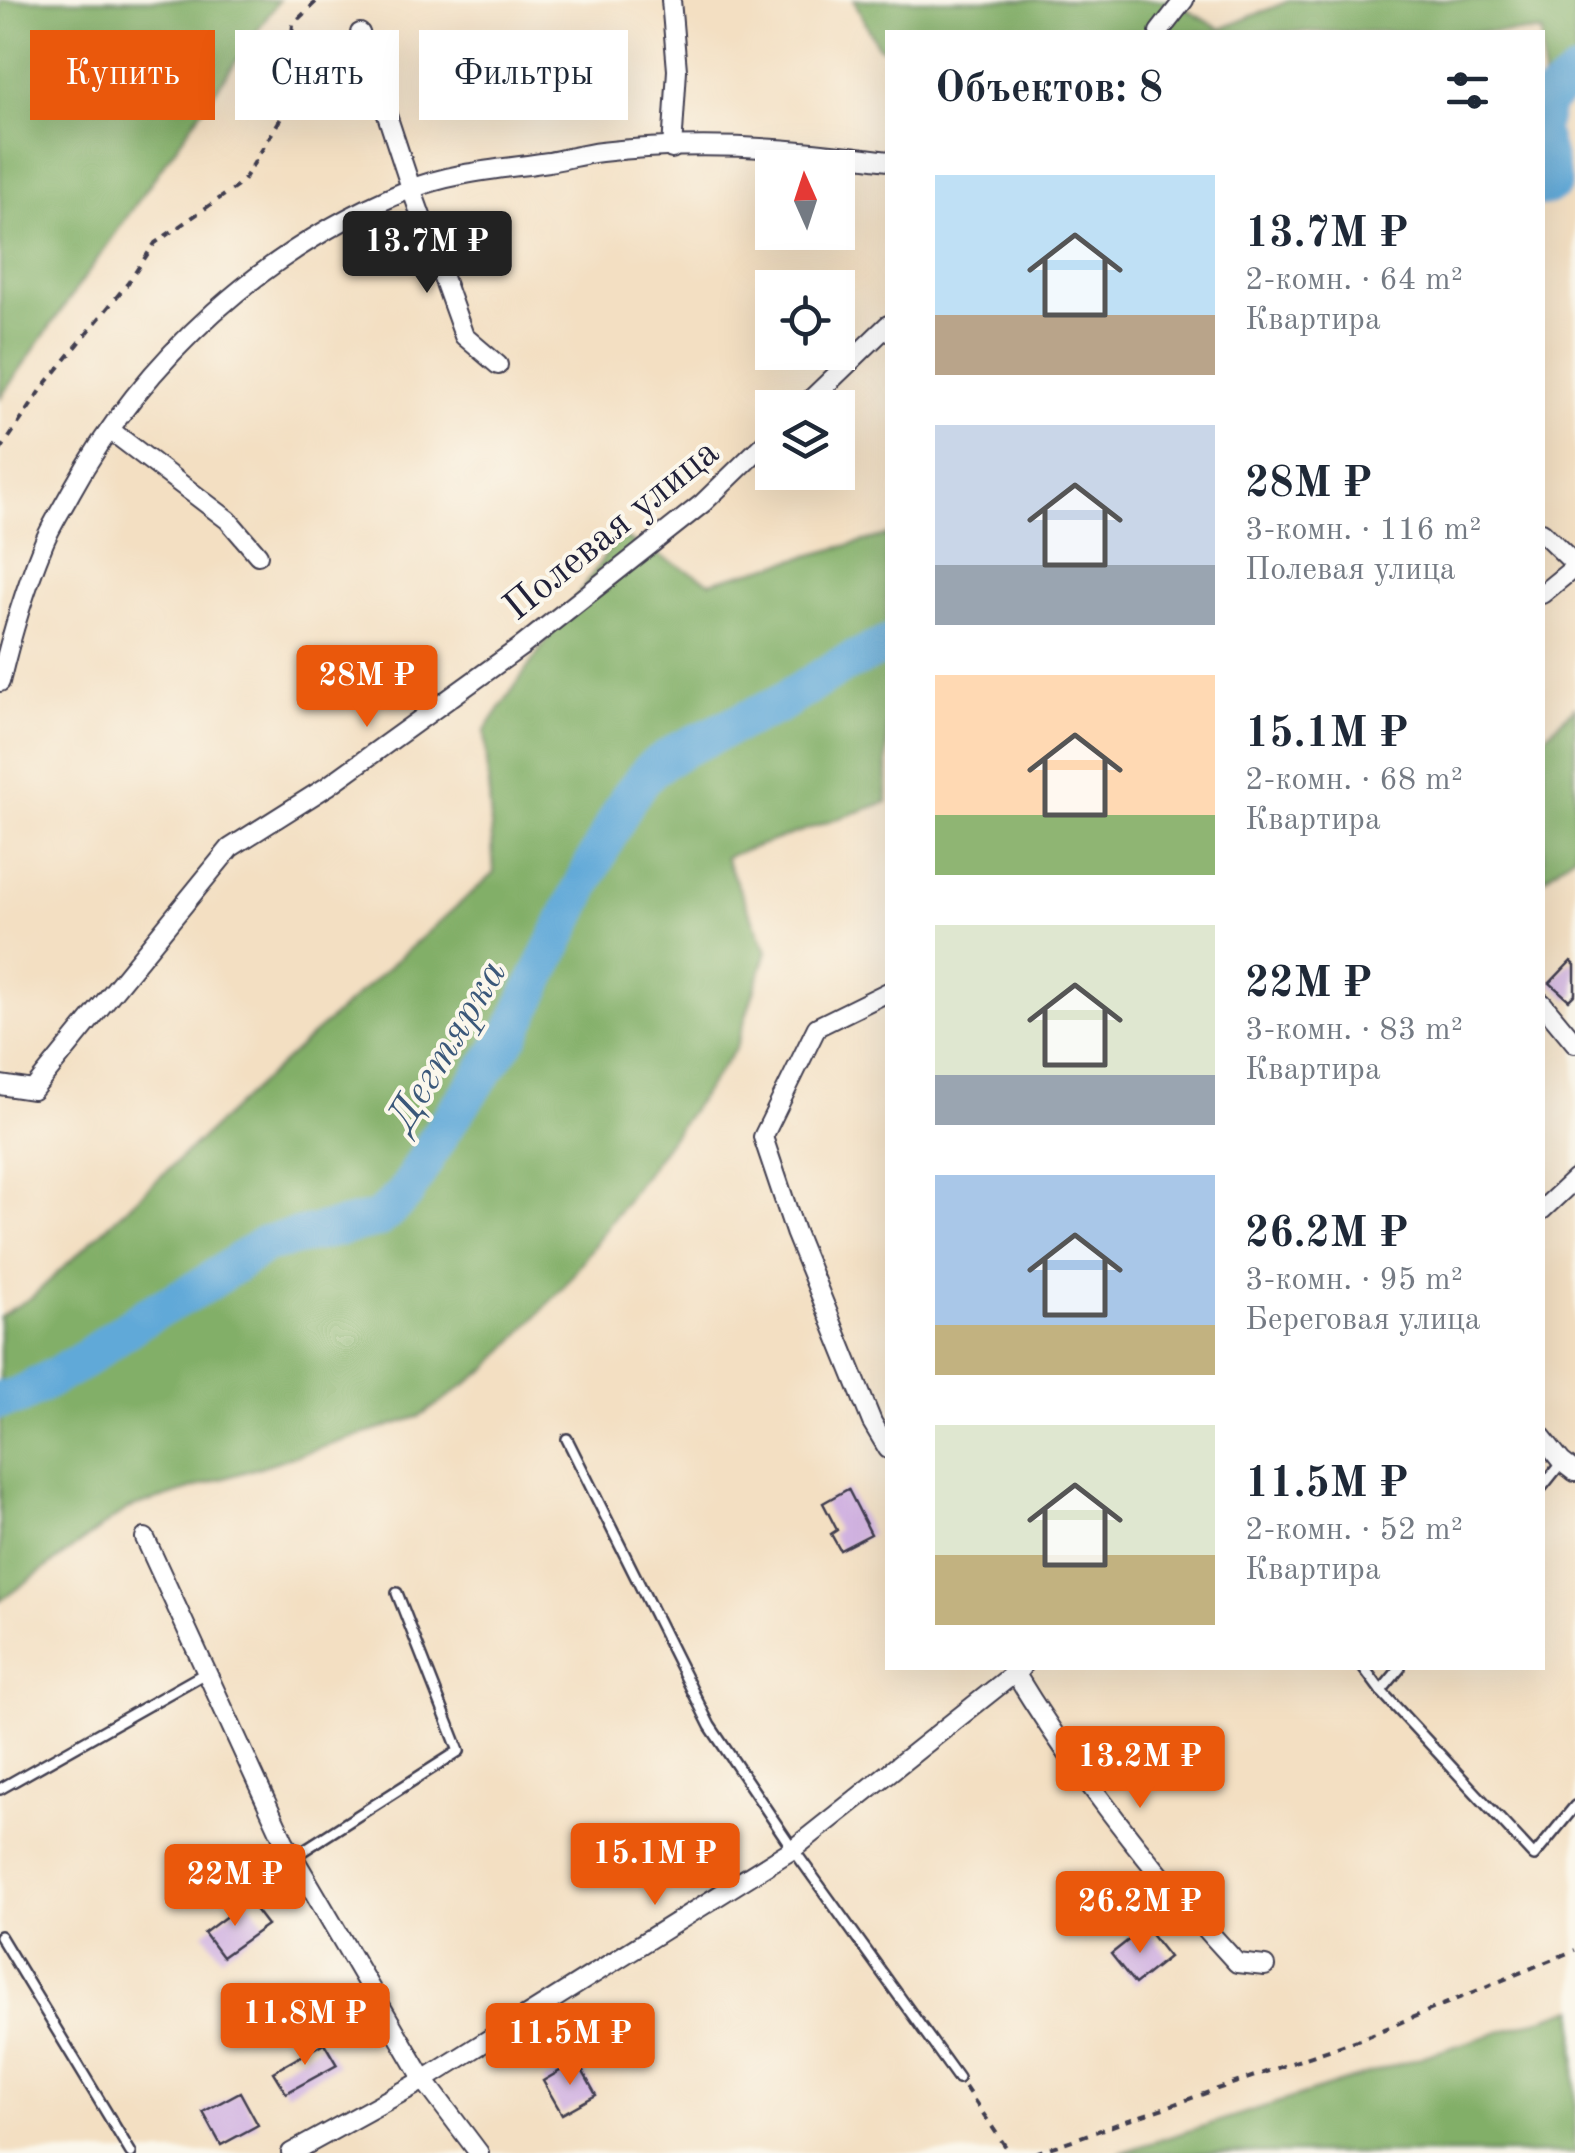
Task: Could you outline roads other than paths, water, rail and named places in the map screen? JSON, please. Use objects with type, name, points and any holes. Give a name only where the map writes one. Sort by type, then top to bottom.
[{"type":"street","points":[[672,0],[678,70],[672,149]]},
{"type":"street","points":[[1161,30],[1184,0]]},
{"type":"street","points":[[389,120],[464,336],[498,365]]},
{"type":"street","points":[[0,682],[44,542],[91,456],[134,397],[200,324],[255,277],[329,229],[411,188],[500,166],[601,152],[802,150],[885,160]]},
{"type":"street","points":[[821,390],[885,328]]},
{"type":"street","points":[[110,430],[228,520],[258,555]]},
{"type":"street","name":"Полевая улица","points":[[0,1085],[34,1090],[230,848],[328,786],[522,646],[703,503],[755,453]]},
{"type":"street","points":[[1545,535],[1575,566],[1545,591]]},
{"type":"street","points":[[885,993],[817,1027],[763,1137],[794,1232],[872,1422],[885,1444]]},
{"type":"street","points":[[1545,1007],[1575,1044]]},
{"type":"street","points":[[1545,1207],[1575,1179]]},
{"type":"street","points":[[1545,1440],[1569,1467]]},
{"type":"street","points":[[145,1538],[293,1856],[424,2080],[479,2153]]},
{"type":"street","points":[[292,2153],[424,2080],[792,1849],[1015,1670]]},
{"type":"street","points":[[1017,1670],[1091,1786],[1166,1885],[1237,1962],[1266,1966]]},
{"type":"lane","points":[[567,1440],[710,1726],[792,1849],[958,2078]]},
{"type":"lane","points":[[1545,1486],[1569,1467]]},
{"type":"lane","points":[[293,1856],[459,1751],[397,1593]]},
{"type":"lane","points":[[1365,1670],[1534,1856],[1575,1806]]},
{"type":"lane","points":[[1381,1691],[1398,1670]]},
{"type":"lane","points":[[0,1790],[207,1672]]},
{"type":"lane","points":[[0,1936],[131,2153]]},
{"type":"waterway","name":"Дегтярка","points":[[1545,105],[1575,77]]},
{"type":"waterway","name":"Дегтярка","points":[[1545,152],[1553,183],[1545,187]]},
{"type":"waterway","name":"Дегтярка","points":[[0,1400],[19,1396],[79,1363],[139,1320],[204,1285],[265,1244],[378,1219],[405,1194],[443,1129],[511,1034],[592,866],[628,798],[651,769],[680,750],[778,705],[839,667],[885,645]]}]
